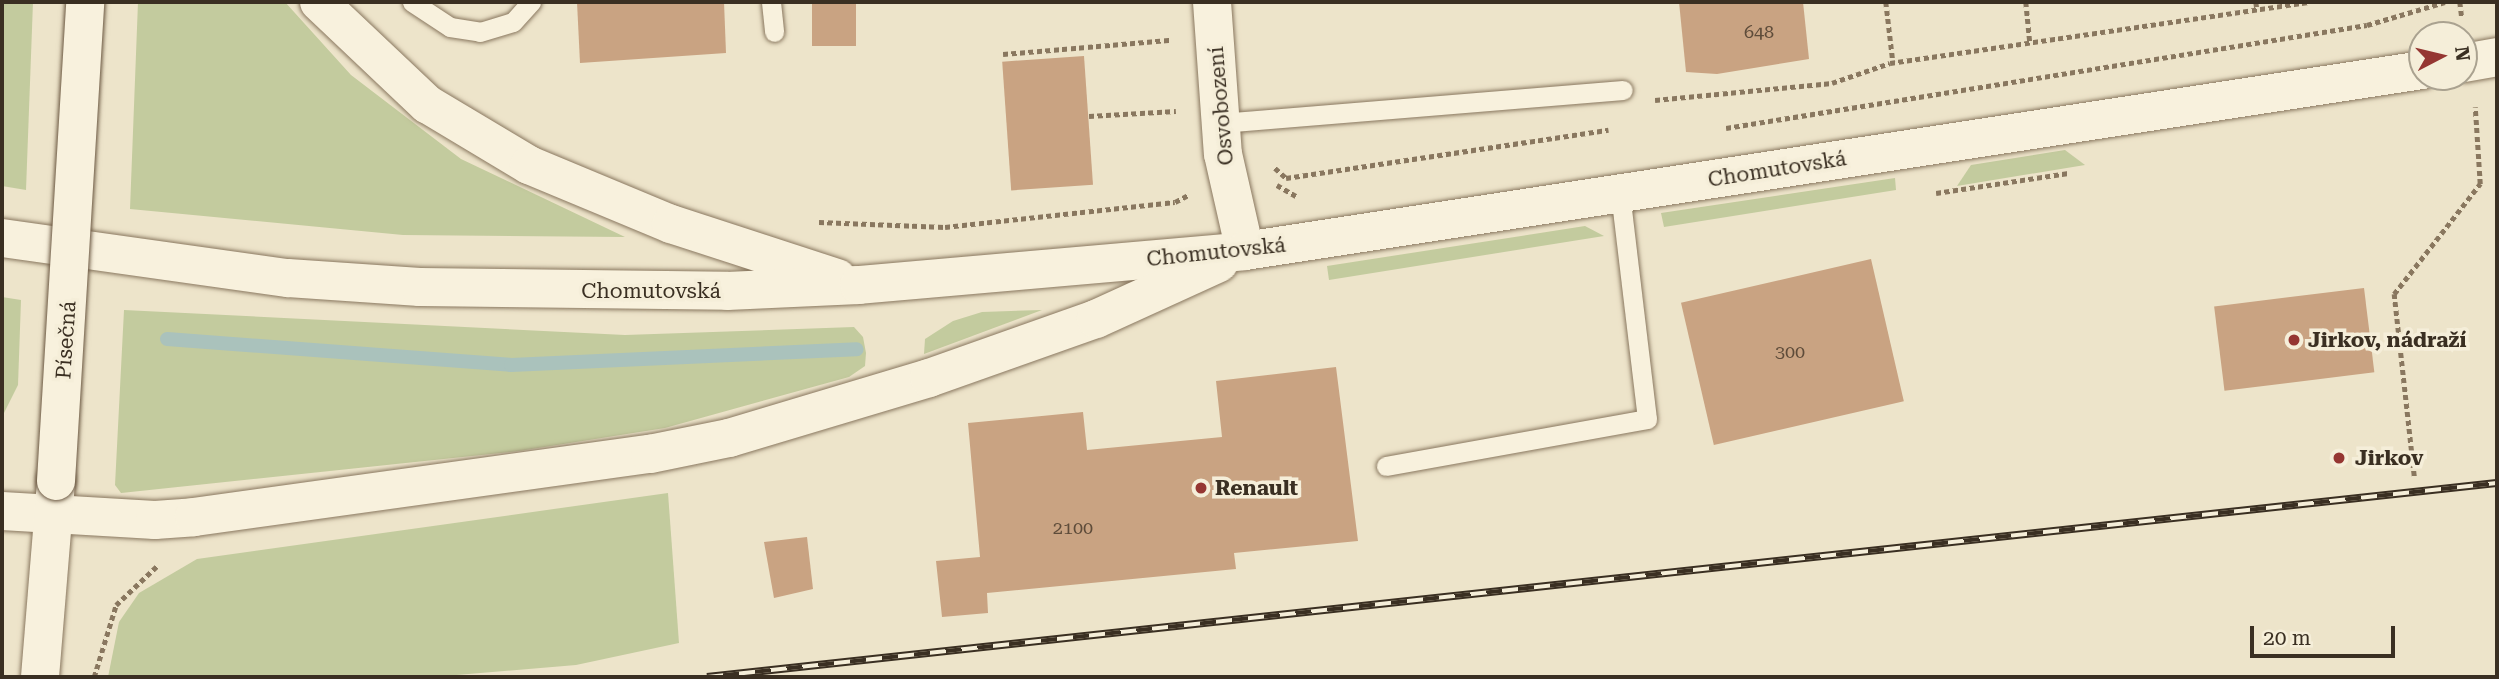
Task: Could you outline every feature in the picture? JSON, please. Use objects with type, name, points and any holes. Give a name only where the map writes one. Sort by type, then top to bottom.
[{"type":"street","name":"Písečná","points":[[40,677],[55,498],[85,2]]},
{"type":"street","points":[[319,2],[427,104],[528,165],[671,224],[859,285]]},
{"type":"street","name":"Osvobození","points":[[1212,2],[1221,127],[1245,251]]},
{"type":"street","name":"Chomutovská","points":[[2,238],[288,278],[420,287],[727,291],[859,285],[1245,251],[2408,71]]},
{"type":"street","points":[[2,511],[55,498],[194,517],[570,466],[729,438],[929,378],[1096,319],[1245,251]]},
{"type":"lane","points":[[412,2],[450,27],[480,32],[513,22],[531,2]]},
{"type":"lane","points":[[771,2],[774,32]]},
{"type":"lane","points":[[1221,127],[1623,90]]},
{"type":"lane","points":[[1386,466],[1647,419],[1620,193]]},
{"type":"path","points":[[1886,2],[1893,62]]},
{"type":"path","points":[[2026,2],[2030,43]]},
{"type":"path","points":[[2256,2],[2257,9]]},
{"type":"path","points":[[1645,101],[1832,83],[1893,62],[2309,2]]},
{"type":"path","points":[[1712,131],[2367,25],[2445,2]]},
{"type":"path","points":[[1003,54],[1183,39]]},
{"type":"path","points":[[2414,475],[2394,294],[2480,184],[2478,91]]},
{"type":"path","points":[[1089,116],[1221,127],[1262,147],[1286,178],[1616,129]]},
{"type":"path","points":[[1221,127],[1256,149],[1278,187],[1293,197],[1307,195]]},
{"type":"green space","points":[[2,2],[33,2],[26,190],[2,186]]},
{"type":"green space","points":[[138,2],[285,2],[351,75],[461,159],[625,237],[403,235],[130,209]]},
{"type":"green space","points":[[2065,150],[2085,165],[1957,186],[1971,165]]},
{"type":"green space","points":[[1895,178],[1896,190],[1664,227],[1661,213]]},
{"type":"green space","points":[[1585,226],[1604,236],[1329,280],[1327,266]]},
{"type":"green space","points":[[2,297],[21,300],[18,385],[2,417]]},
{"type":"green space","points":[[124,310],[625,335],[854,327],[863,337],[866,353],[865,366],[849,377],[665,428],[519,451],[121,493],[115,485]]},
{"type":"green space","points":[[1042,310],[924,354],[925,339],[953,321],[982,312]]},
{"type":"green space","points":[[668,493],[679,643],[576,665],[433,677],[108,677],[119,622],[139,593],[197,559]]},
{"type":"building","points":[[577,2],[724,2],[726,53],[580,63]]},
{"type":"building","points":[[812,2],[856,2],[856,46],[812,46]]},
{"type":"building","points":[[1679,2],[1803,2],[1809,59],[1717,74],[1686,72]]},
{"type":"building","points":[[1084,56],[1093,185],[1011,190],[1002,62]]},
{"type":"building","points":[[1871,259],[1904,401],[1714,445],[1681,303]]},
{"type":"building","name":"Jirkov, nádraží","points":[[2364,288],[2374,372],[2224,391],[2214,306]]},
{"type":"building","name":"Renault","points":[[1336,367],[1358,541],[1234,553],[1236,569],[987,593],[988,613],[942,617],[936,561],[980,557],[968,423],[1083,412],[1087,450],[1222,437],[1216,381]]},
{"type":"building","points":[[807,537],[813,589],[774,598],[764,542]]},
{"type":"waterway","points":[[167,339],[511,365],[857,349]]},
{"type":"railway","points":[[707,677],[2497,483]]},
{"type":"place","name":"Jirkov, nádraží","points":[[2294,340]]},
{"type":"place","name":"Jirkov","points":[[2339,458]]},
{"type":"place","name":"Renault","points":[[1201,488]]}]
